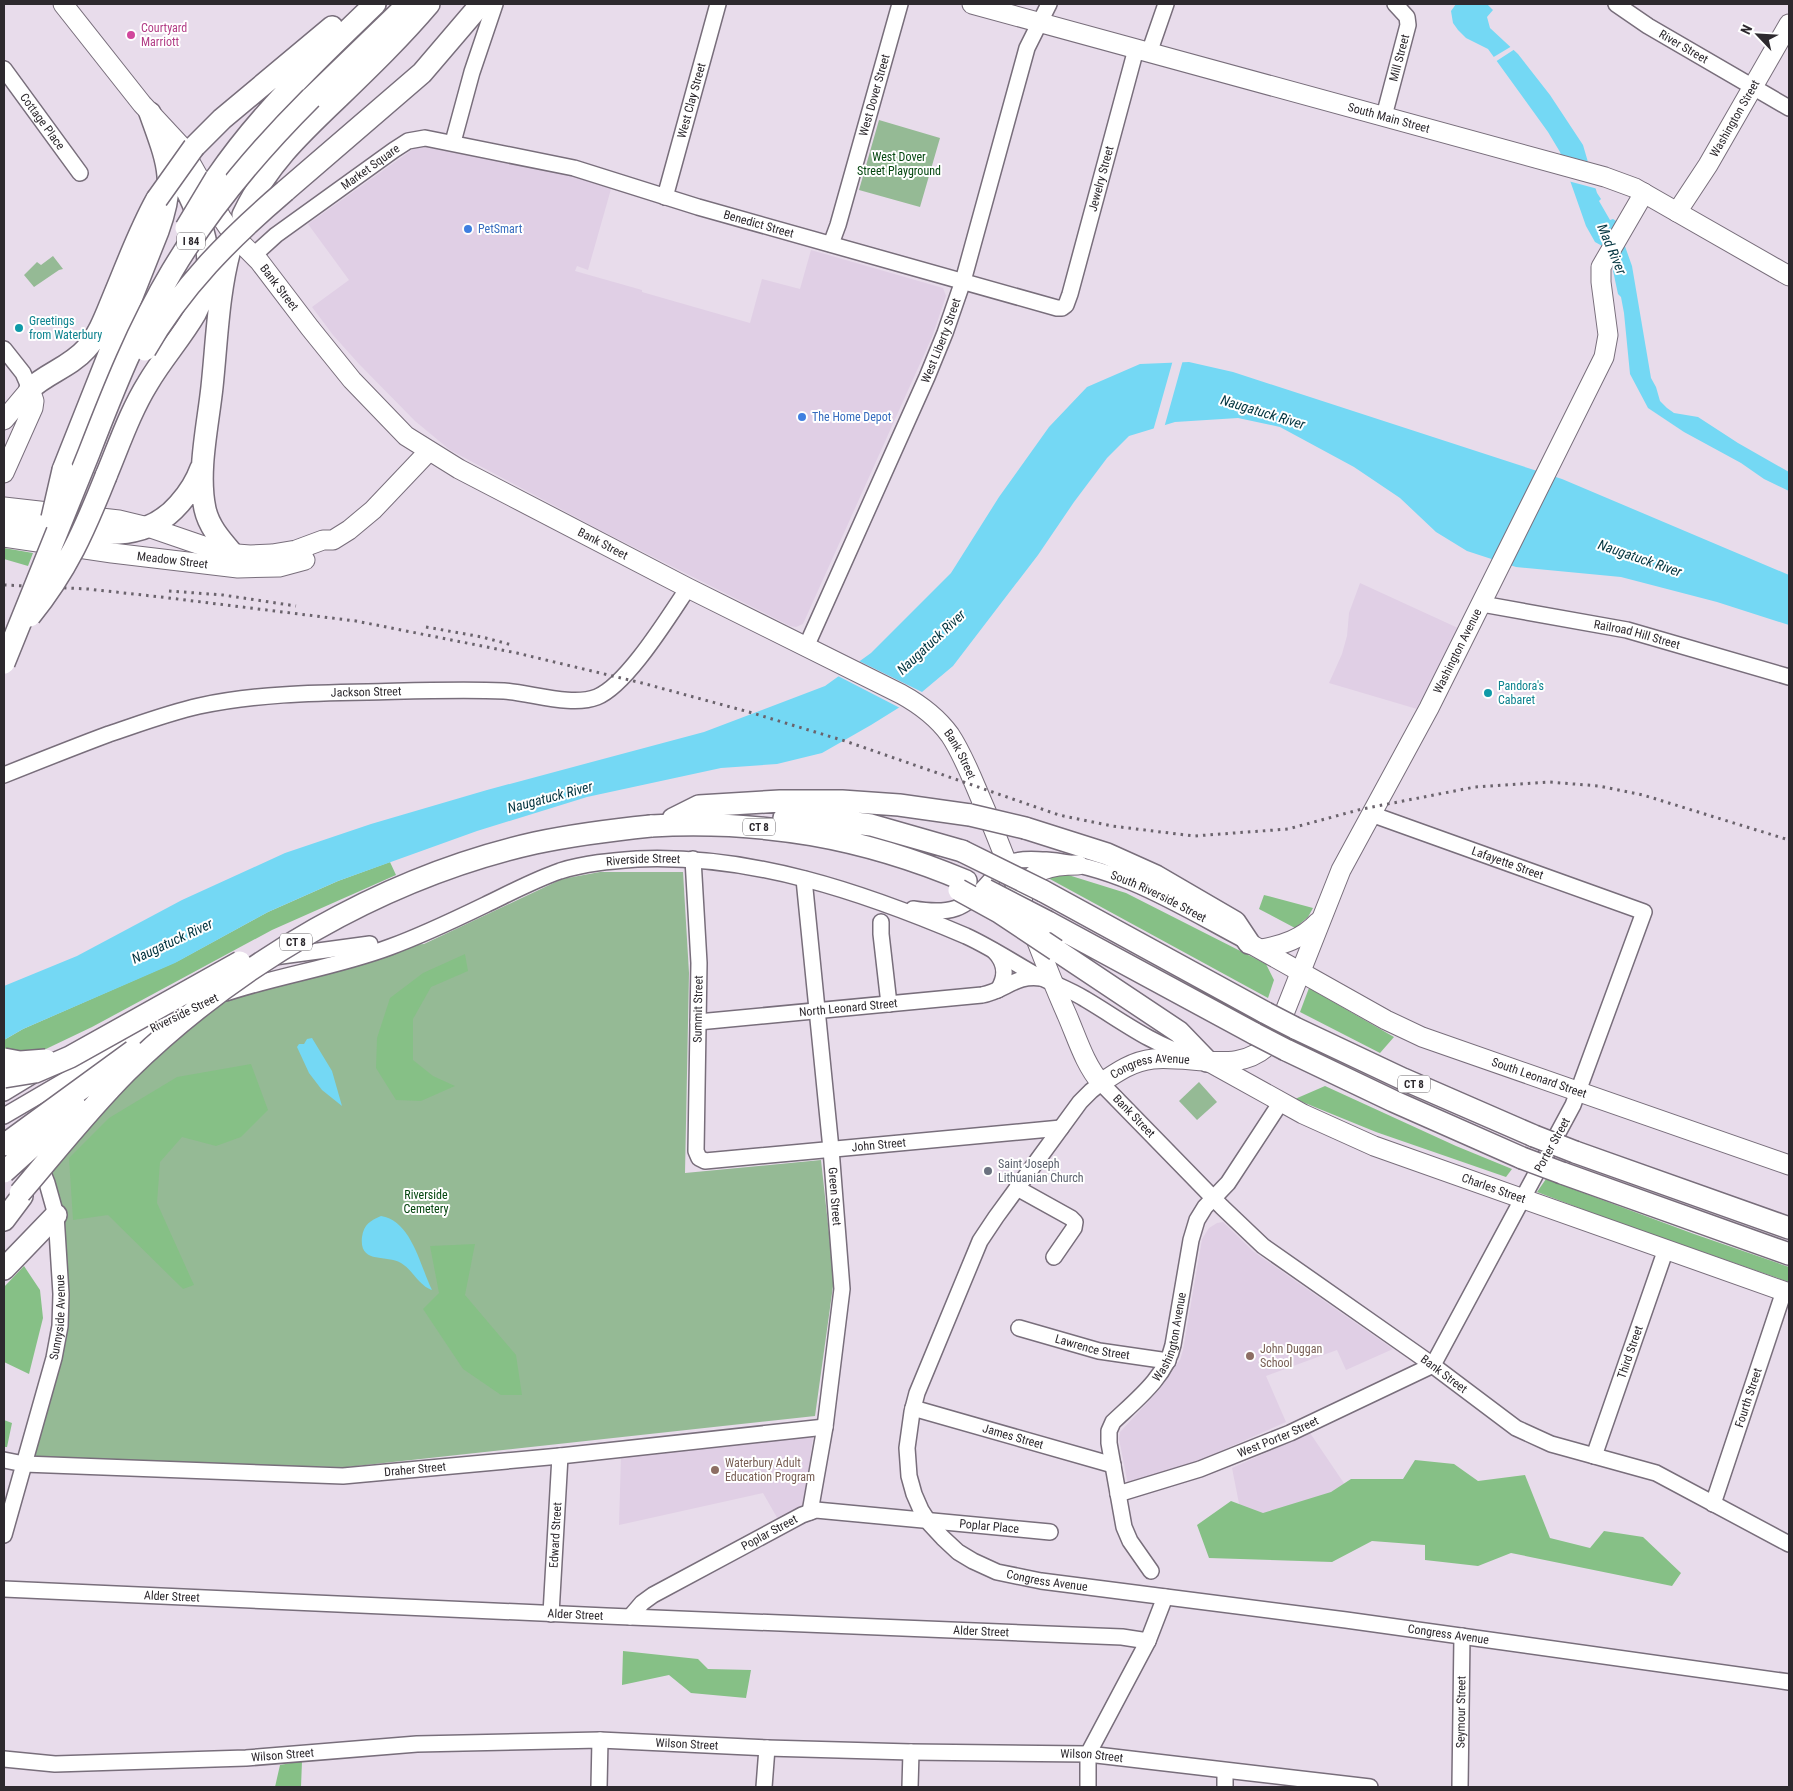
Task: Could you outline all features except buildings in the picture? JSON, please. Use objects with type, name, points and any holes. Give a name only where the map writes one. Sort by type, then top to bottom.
[{"type":"highway","points":[[30,389],[43,378],[68,365],[92,342],[106,316],[141,228],[157,199],[194,146],[222,118],[321,37],[358,4]]},
{"type":"highway","name":"I 84","points":[[4,662],[45,560],[54,507],[186,228],[216,178],[242,142],[282,95],[375,4]]},
{"type":"highway","name":"I 84","points":[[4,662],[107,408],[142,330],[180,258],[219,202],[280,129],[408,4]]},
{"type":"highway","points":[[233,554],[214,531],[206,513],[202,484],[223,286],[231,246],[243,215],[263,178],[282,154],[389,48],[429,4]]},
{"type":"highway","points":[[107,408],[126,383],[162,322],[193,282],[236,234],[422,73],[481,4]]},
{"type":"highway","points":[[72,472],[164,215],[168,199],[168,168],[150,113]]},
{"type":"highway","points":[[14,635],[47,595],[68,562],[86,527],[137,402],[159,365],[195,312],[207,279],[209,261],[204,232],[191,200],[158,136]]},
{"type":"highway","points":[[4,523],[120,534],[148,528],[167,516],[185,497],[199,474],[204,454]]},
{"type":"highway","points":[[673,819],[699,806],[780,801],[899,805],[978,814],[1106,854],[1156,876],[1234,922],[1255,946]]},
{"type":"highway","name":"CT 8","points":[[4,1212],[13,1189],[149,1040],[270,946],[384,892],[526,842],[588,829],[652,820],[771,817],[823,819],[871,826],[962,851],[1043,891],[1295,1028],[1403,1079],[1574,1152],[1789,1228]]},
{"type":"highway","name":"CT 8","points":[[13,1189],[128,1071],[207,1001],[244,974],[342,916],[396,890],[458,866],[534,844],[572,836],[651,826],[690,824],[760,827],[814,834],[865,846],[969,887],[994,894],[1286,1050],[1428,1117],[1522,1158],[1789,1254]]},
{"type":"highway","points":[[4,1059],[37,1062],[69,1053],[236,960],[302,926],[378,892],[419,877],[458,866]]},
{"type":"highway","points":[[969,887],[999,912],[1179,1032],[1208,1061]]},
{"type":"highway","points":[[4,1077],[35,1072],[70,1058],[270,946]]},
{"type":"highway","points":[[4,1145],[149,1040]]},
{"type":"highway","points":[[4,1220],[13,1189]]},
{"type":"highway","points":[[4,1269],[56,1215]]},
{"type":"main road","name":"Bank Street","points":[[63,4],[150,113],[181,146],[234,236],[254,255],[315,335],[364,393],[406,436],[459,469],[688,588],[915,702],[937,719],[951,736],[962,756],[978,814],[1007,865],[1023,904],[1048,980],[1089,1066],[1101,1083]]},
{"type":"main road","name":"South Main Street","points":[[972,4],[1593,173],[1629,185],[1789,276]]},
{"type":"main road","name":"Washington Street","points":[[1677,212],[1708,165],[1789,24]]},
{"type":"main road","name":"Washington Avenue","points":[[1208,1061],[1230,1062],[1243,1060],[1258,1053],[1268,1045],[1277,1032],[1341,870],[1429,708],[1482,604],[1606,350],[1608,330],[1600,275],[1601,267],[1644,193]]},
{"type":"main road","points":[[4,420],[30,389]]},
{"type":"main road","points":[[4,472],[32,408],[34,401],[30,389]]},
{"type":"main road","name":"Meadow Street","points":[[4,537],[131,555],[253,568],[279,567],[306,560],[326,551],[333,540],[355,526],[429,451]]},
{"type":"main road","name":"Meadow Street","points":[[4,507],[113,519],[148,528],[210,549],[233,554],[272,554],[296,550],[323,540],[333,540]]},
{"type":"main road","points":[[969,887],[987,873],[988,860],[978,814]]},
{"type":"main road","points":[[1023,904],[1026,883],[1033,875],[1052,866],[1078,865]]},
{"type":"main road","points":[[1255,946],[1296,939],[1311,929],[1322,915]]},
{"type":"main road","name":"South Riverside Street","points":[[1255,946],[1300,971]]},
{"type":"main road","name":"South Leonard Street","points":[[1300,971],[1403,1029],[1789,1165]]},
{"type":"main road","name":"Congress Avenue","points":[[1101,1083],[1124,1068],[1144,1061],[1160,1059],[1208,1061]]},
{"type":"main road","name":"Charles Street","points":[[1208,1061],[1281,1102],[1374,1146],[1787,1292]]},
{"type":"street","points":[[452,142],[472,72],[495,4]]},
{"type":"street","name":"West Clay Street","points":[[665,197],[718,4]]},
{"type":"street","name":"West Dover Street","points":[[831,244],[900,4]]},
{"type":"street","name":"West Liberty Street","points":[[806,647],[945,333],[962,281],[1027,48],[1049,4]]},
{"type":"street","name":"Jewelry Street","points":[[1065,307],[1143,51],[1166,4]]},
{"type":"street","name":"Mill Street","points":[[1384,116],[1408,25],[1407,17],[1395,4]]},
{"type":"street","name":"River Street","points":[[1616,4],[1648,26],[1789,108]]},
{"type":"street","name":"Cottage Place","points":[[4,69],[80,173]]},
{"type":"street","name":"Market Square","points":[[254,255],[276,235],[402,145],[420,138],[452,142]]},
{"type":"street","name":"Benedict Street","points":[[452,142],[574,168],[665,197],[1057,308],[1065,307]]},
{"type":"street","points":[[4,348],[23,372],[30,389]]},
{"type":"street","name":"Jackson Street","points":[[4,775],[154,718],[201,706],[242,699],[343,692],[470,690],[507,692],[571,701],[595,698],[610,689],[638,658],[688,588]]},
{"type":"street","name":"Railroad Hill Street","points":[[1482,604],[1627,630],[1789,677]]},
{"type":"street","name":"Lafayette Street","points":[[1371,814],[1644,912]]},
{"type":"street","name":"Riverside Street","points":[[5,1112],[199,1003],[240,988],[375,952],[447,924],[526,885],[562,870],[619,860],[693,859],[751,867],[804,879],[888,905],[965,936],[1048,980]]},
{"type":"street","name":"Summit Street","points":[[693,859],[699,963],[696,1151],[699,1158]]},
{"type":"street","name":"South Riverside Street","points":[[1007,865],[1025,859],[1078,865],[1114,876],[1142,887],[1255,946]]},
{"type":"street","name":"Riverside Street","points":[[888,905],[923,911],[944,912],[957,909],[967,904],[969,887],[996,874],[1007,865]]},
{"type":"street","name":"Green Street","points":[[804,879],[831,1149],[842,1289],[825,1427],[810,1512]]},
{"type":"street","name":"Porter Street","points":[[1433,1365],[1567,1118],[1579,1092],[1644,912]]},
{"type":"street","points":[[882,922],[881,934],[889,1004]]},
{"type":"street","name":"Riverside Street","points":[[4,1093],[220,964],[331,950],[389,940],[409,939]]},
{"type":"street","points":[[993,950],[1000,957],[1004,965],[1002,983],[998,990]]},
{"type":"street","name":"North Leonard Street","points":[[698,1022],[982,995],[998,990],[1023,978],[1048,980]]},
{"type":"street","points":[[1048,980],[1084,998],[1165,1046],[1208,1061]]},
{"type":"street","name":"Congress Avenue","points":[[1101,1083],[1086,1095],[988,1228],[974,1254],[913,1408],[907,1439],[908,1467],[914,1494],[928,1520],[958,1552],[972,1562],[997,1572],[1041,1581],[1462,1636],[1789,1682]]},
{"type":"street","name":"Bank Street","points":[[1101,1083],[1213,1198],[1269,1251],[1433,1365],[1522,1432],[1551,1444],[1656,1473],[1789,1544]]},
{"type":"street","name":"Washington Avenue","points":[[1151,1571],[1126,1533],[1113,1464],[1109,1436],[1110,1426],[1158,1376],[1168,1361],[1174,1345],[1194,1230],[1201,1213],[1228,1183],[1281,1102]]},
{"type":"street","name":"Sunnyside Avenue","points":[[4,1535],[54,1358],[60,1326],[61,1294],[56,1215],[52,1198],[40,1164],[5,1112]]},
{"type":"street","name":"John Street","points":[[699,1158],[705,1161],[1061,1128]]},
{"type":"street","points":[[1017,1188],[1075,1222],[1074,1228],[1054,1257]]},
{"type":"street","name":"Third Street","points":[[1594,1456],[1666,1249]]},
{"type":"street","name":"Fourth Street","points":[[1713,1504],[1787,1292]]},
{"type":"street","name":"Lawrence Street","points":[[1019,1328],[1099,1351],[1168,1361]]},
{"type":"street","name":"West Porter Street","points":[[1118,1494],[1200,1469],[1254,1447],[1328,1416],[1433,1365]]},
{"type":"street","name":"James Street","points":[[913,1408],[1113,1464]]},
{"type":"street","name":"Draher Street","points":[[4,1460],[24,1464],[343,1476],[560,1456],[825,1427]]},
{"type":"street","name":"Edward Street","points":[[551,1614],[560,1456]]},
{"type":"street","name":"Poplar Street","points":[[630,1617],[642,1603],[653,1595],[810,1512],[823,1510],[928,1520]]},
{"type":"street","name":"Poplar Place","points":[[928,1520],[1050,1532]]},
{"type":"street","name":"Alder Street","points":[[4,1589],[551,1614],[1122,1637],[1148,1641]]},
{"type":"street","points":[[1088,1787],[1088,1754],[1148,1641],[1165,1597]]},
{"type":"street","name":"Seymour Street","points":[[1460,1787],[1462,1636]]},
{"type":"street","points":[[599,1787],[600,1740]]},
{"type":"street","name":"Wilson Street","points":[[4,1759],[55,1764],[246,1758],[417,1744],[600,1740],[767,1748],[1088,1754],[1370,1787]]},
{"type":"street","points":[[764,1787],[767,1748]]},
{"type":"street","points":[[910,1752],[910,1787]]},
{"type":"street","points":[[1225,1771],[1225,1787]]},
{"type":"shaded area","points":[[420,146],[572,176],[611,189],[588,270],[577,266],[575,271],[750,323],[762,279],[800,289],[811,250],[943,288],[946,296],[932,337],[803,624],[796,627],[790,626],[600,530],[450,450],[415,421],[333,335],[312,307],[349,280],[308,224]]},
{"type":"shaded area","points":[[1360,583],[1458,628],[1417,709],[1329,683],[1342,654],[1347,636],[1349,613]]},
{"type":"shaded area","name":"John Duggan School","points":[[1223,1222],[1254,1252],[1393,1349],[1346,1370],[1337,1350],[1266,1376],[1286,1422],[1180,1469],[1128,1485],[1119,1439],[1120,1432],[1159,1390],[1180,1360],[1202,1239],[1209,1228]]},
{"type":"shaded area","points":[[1310,1433],[1356,1501],[1245,1534],[1232,1468]]},
{"type":"shaded area","name":"Waterbury Adult Education Program","points":[[813,1437],[804,1505],[779,1521],[763,1493],[619,1525],[621,1456]]},
{"type":"green space","name":"West Dover Street Playground","points":[[879,120],[940,138],[920,207],[859,190]]},
{"type":"green space","points":[[53,256],[63,269],[34,287],[24,275],[37,262],[41,265]]},
{"type":"green space","points":[[4,548],[33,553],[28,566],[4,559]]},
{"type":"green space","points":[[390,862],[396,875],[272,930],[92,1027],[4,1069],[4,1040],[23,1029],[178,961],[268,912],[338,881]]},
{"type":"green space","name":"Riverside Cemetery","points":[[600,872],[683,872],[689,973],[685,1173],[821,1160],[834,1279],[815,1416],[347,1467],[24,1464],[60,1326],[47,1183],[61,1152],[90,1111],[234,986],[390,947],[424,944],[562,879]]},
{"type":"green space","points":[[1065,874],[1126,893],[1266,964],[1274,980],[1268,998],[1048,878]]},
{"type":"green space","points":[[1264,895],[1313,908],[1308,917],[1295,928],[1259,909]]},
{"type":"green space","points":[[465,954],[468,971],[431,987],[413,1019],[413,1060],[433,1076],[455,1086],[421,1101],[396,1100],[376,1068],[377,1038],[390,998],[423,973]]},
{"type":"green space","points":[[1309,988],[1394,1037],[1380,1053],[1300,1012]]},
{"type":"green space","points":[[251,1064],[268,1110],[241,1137],[216,1146],[182,1137],[160,1162],[157,1203],[194,1285],[183,1289],[108,1215],[73,1220],[69,1158],[109,1118],[177,1077]]},
{"type":"green space","points":[[1199,1082],[1217,1102],[1197,1120],[1179,1101]]},
{"type":"green space","points":[[1325,1086],[1456,1146],[1512,1169],[1506,1177],[1376,1132],[1295,1099]]},
{"type":"green space","points":[[1546,1179],[1789,1267],[1789,1282],[1537,1192]]},
{"type":"green space","points":[[475,1244],[465,1295],[516,1355],[522,1395],[501,1395],[463,1369],[423,1309],[439,1293],[430,1246]]},
{"type":"green space","points":[[24,1266],[40,1290],[43,1318],[29,1374],[4,1362],[4,1287]]},
{"type":"green space","points":[[4,1420],[12,1423],[7,1447],[4,1447]]},
{"type":"green space","points":[[1415,1460],[1454,1464],[1478,1481],[1525,1475],[1550,1538],[1590,1548],[1604,1531],[1643,1537],[1681,1573],[1672,1586],[1511,1553],[1478,1566],[1425,1560],[1425,1545],[1372,1541],[1332,1562],[1209,1558],[1197,1525],[1231,1501],[1263,1513],[1331,1492],[1351,1479],[1403,1479]]},
{"type":"green space","points":[[623,1651],[698,1659],[708,1669],[751,1670],[746,1698],[691,1693],[669,1675],[622,1685]]},
{"type":"green space","points":[[302,1761],[301,1787],[275,1787],[280,1765]]},
{"type":"water","name":"Mad River","points":[[1456,4],[1487,4],[1493,10],[1487,17],[1490,28],[1518,54],[1550,95],[1583,145],[1597,193],[1601,199],[1599,201],[1610,220],[1616,221],[1632,266],[1651,378],[1660,401],[1674,413],[1698,417],[1738,443],[1789,472],[1789,491],[1764,479],[1741,463],[1684,432],[1648,408],[1630,374],[1624,313],[1612,266],[1604,247],[1595,242],[1586,226],[1560,152],[1548,132],[1488,49],[1466,38],[1453,23],[1451,11]]},
{"type":"water","name":"Naugatuck River","points":[[1189,362],[1233,372],[1562,479],[1789,575],[1789,625],[1717,602],[1621,577],[1516,567],[1467,551],[1436,532],[1400,498],[1354,467],[1280,427],[1238,418],[1175,422],[1129,436],[1107,458],[1038,555],[953,666],[916,697],[822,753],[777,764],[721,768],[587,797],[477,831],[338,881],[268,912],[175,963],[23,1029],[4,1040],[4,986],[77,956],[182,900],[285,853],[371,824],[487,790],[704,732],[825,686],[871,653],[951,573],[999,497],[1049,427],[1087,387],[1140,364]]},
{"type":"water","points":[[312,1038],[332,1071],[342,1106],[322,1090],[309,1073],[297,1047],[299,1044],[304,1044],[307,1039]]},
{"type":"water","points":[[381,1216],[392,1220],[408,1235],[432,1290],[423,1285],[401,1263],[395,1260],[375,1257],[365,1252],[362,1246],[364,1229],[371,1221]]},
{"type":"pier","points":[[1512,46],[1515,49],[1495,62],[1492,58]]},
{"type":"pier","points":[[1559,154],[1589,162],[1598,189],[1568,181]]},
{"type":"pier","points":[[1173,360],[1183,360],[1164,428],[1153,431]]},
{"type":"pier","points":[[857,660],[924,693],[902,709],[836,675]]},
{"type":"railway","points":[[4,585],[88,589],[356,621],[517,653],[642,683],[749,712],[845,741],[1059,815],[1112,826],[1194,836],[1288,829],[1362,809],[1475,787],[1549,782],[1599,786],[1643,795],[1789,840]]},
{"type":"railway","points":[[169,591],[223,595],[296,606]]},
{"type":"railway","points":[[426,627],[482,637],[512,645]]},
{"type":"place","name":"Courtyard Marriott","points":[[131,35]]},
{"type":"place","name":"PetSmart","points":[[468,229]]},
{"type":"place","name":"Greetings from Waterbury","points":[[19,328]]},
{"type":"place","name":"The Home Depot","points":[[802,417]]},
{"type":"place","name":"Pandora's Cabaret","points":[[1488,693]]},
{"type":"place","name":"Saint Joseph Lithuanian Church","points":[[988,1171]]},
{"type":"place","name":"John Duggan School","points":[[1250,1356]]},
{"type":"place","name":"Waterbury Adult Education Program","points":[[715,1470]]}]
